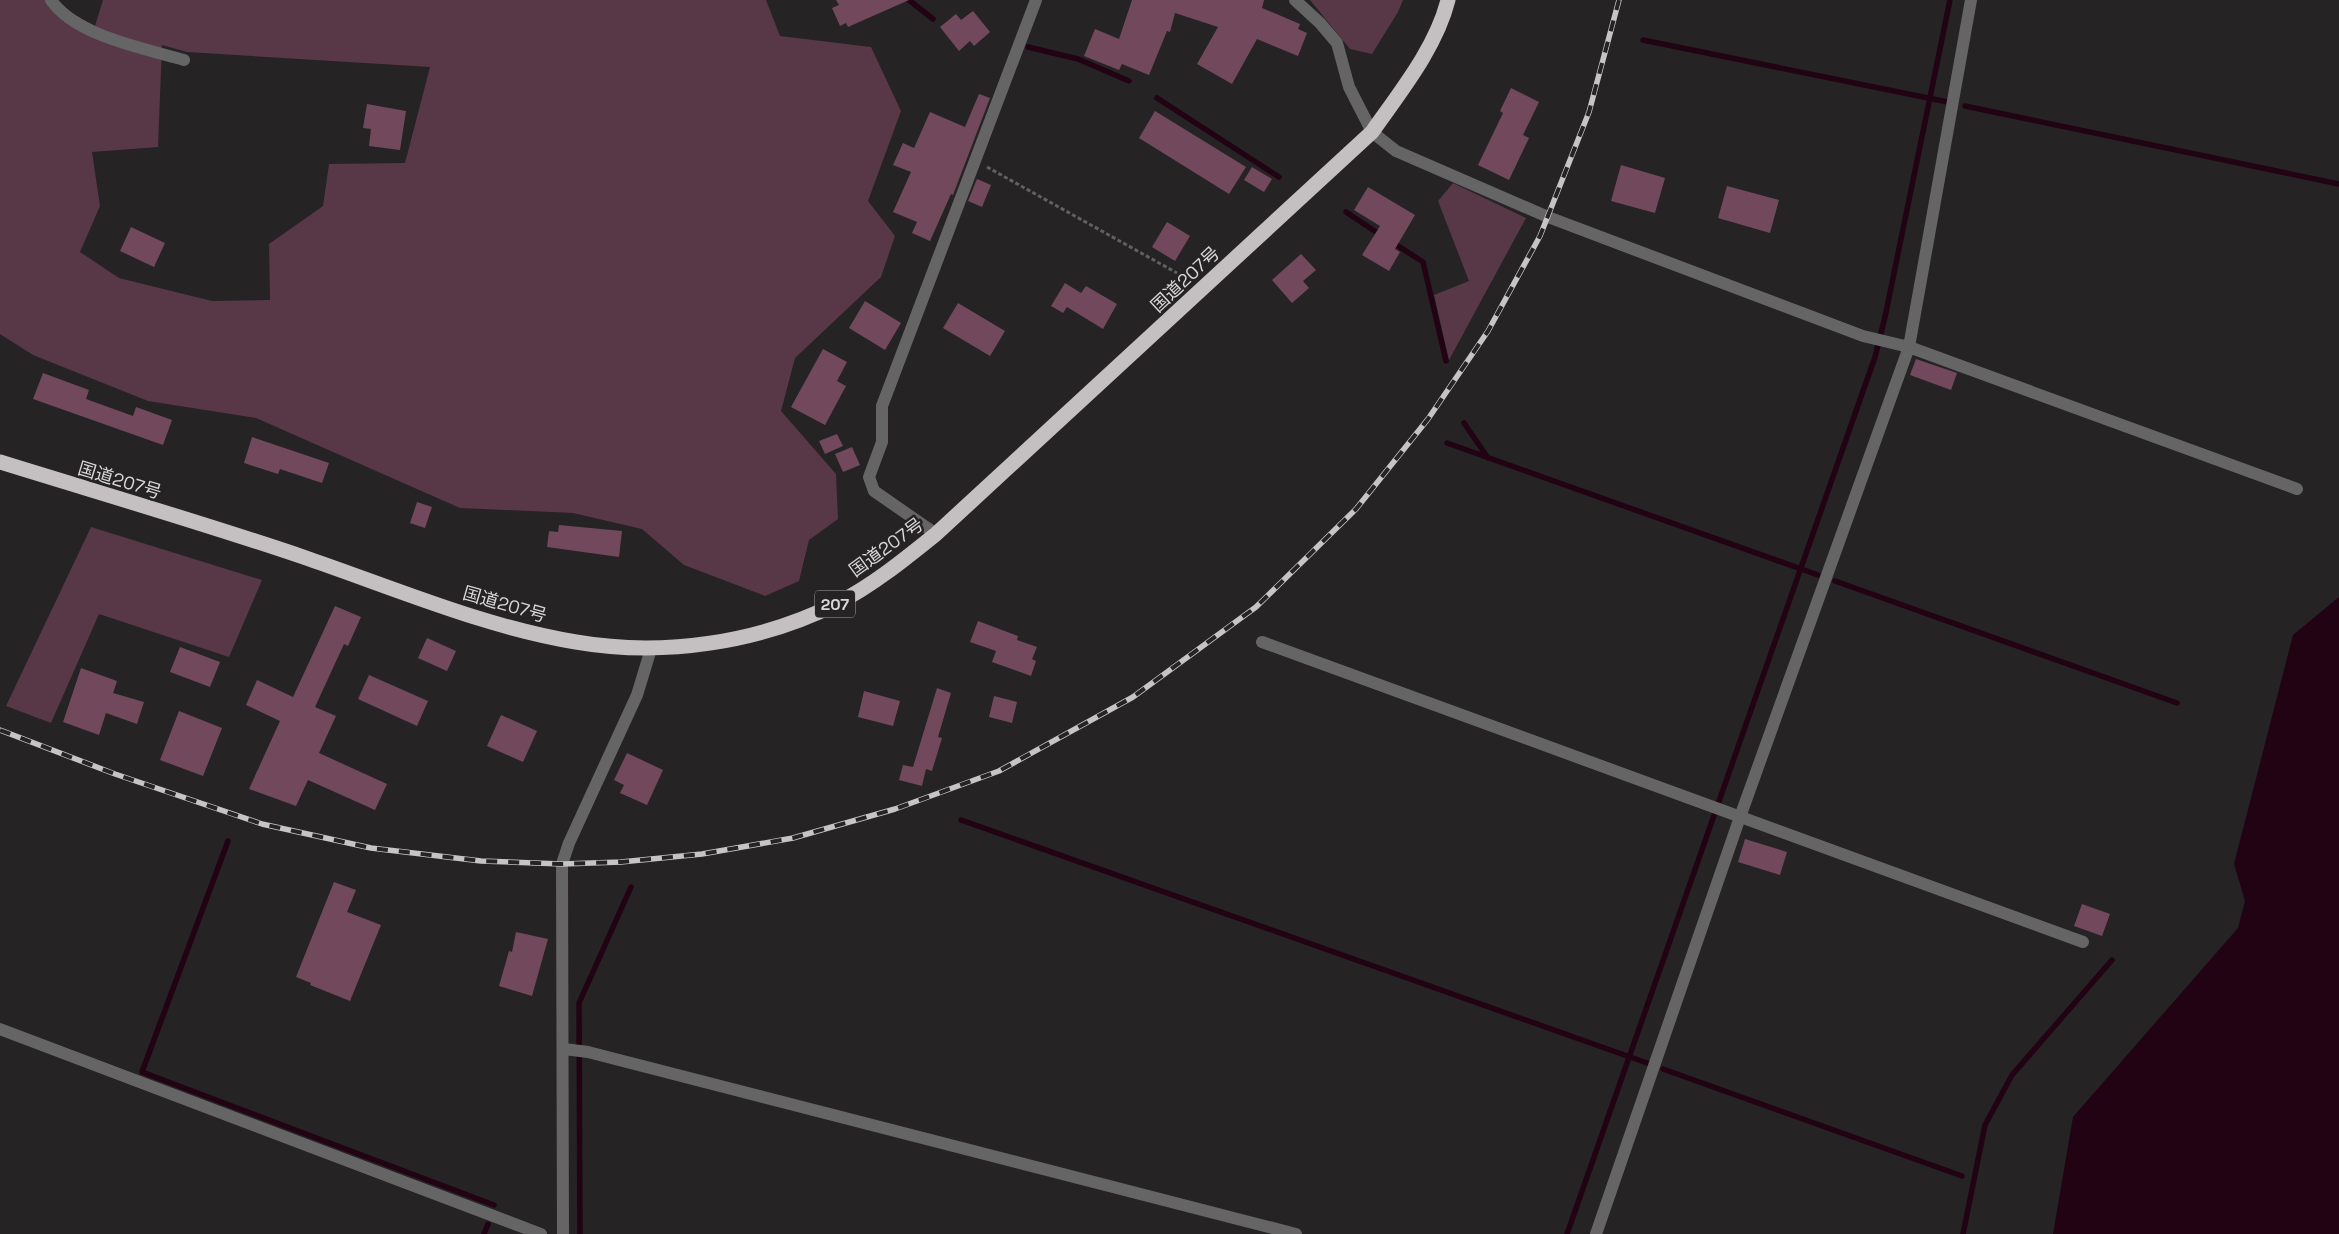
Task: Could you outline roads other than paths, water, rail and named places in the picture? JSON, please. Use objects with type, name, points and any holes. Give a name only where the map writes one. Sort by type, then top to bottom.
[{"type":"highway","name":"国道207号","points":[[0,462],[289,552],[490,622],[576,642],[651,649],[726,640],[783,627],[839,602],[892,570],[936,534],[1372,132],[1417,68],[1448,0]]},
{"type":"street","points":[[51,0],[58,9],[96,34],[184,60]]},
{"type":"street","points":[[936,534],[874,491],[869,477],[882,442],[882,406],[1036,0]]},
{"type":"street","points":[[1295,0],[1320,22],[1337,43],[1349,86],[1372,132],[1396,151],[1548,217],[1869,337],[1909,347],[2298,489]]},
{"type":"street","points":[[1596,1234],[1740,817],[1909,347],[1970,0]]},
{"type":"street","points":[[1262,642],[2083,942]]},
{"type":"street","points":[[563,1234],[568,1049],[562,864],[569,843],[637,695],[651,649]]},
{"type":"street","points":[[0,1028],[541,1234]]},
{"type":"street","points":[[568,1049],[588,1052],[1296,1234]]},
{"type":"waterway","points":[[909,0],[933,19]]},
{"type":"waterway","points":[[1567,1234],[1875,357],[1885,317],[1950,0]]},
{"type":"waterway","points":[[1643,40],[1948,102]]},
{"type":"waterway","points":[[1028,47],[1078,59],[1129,81]]},
{"type":"waterway","points":[[1157,98],[1279,177]]},
{"type":"waterway","points":[[1965,106],[2339,184]]},
{"type":"waterway","points":[[1346,212],[1382,236]]},
{"type":"waterway","points":[[1392,242],[1423,262],[1446,361]]},
{"type":"waterway","points":[[1464,423],[1488,458]]},
{"type":"waterway","points":[[1447,443],[1818,575]]},
{"type":"waterway","points":[[1835,581],[2177,703]]},
{"type":"waterway","points":[[961,820],[1647,1063]]},
{"type":"waterway","points":[[228,841],[142,1072],[494,1205]]},
{"type":"waterway","points":[[580,1234],[579,1003],[631,887]]},
{"type":"waterway","points":[[1963,1234],[1985,1125],[2012,1075],[2112,960]]},
{"type":"waterway","points":[[1663,1069],[1962,1176]]},
{"type":"waterway","points":[[484,1234],[488,1224]]},
{"type":"railway","points":[[0,730],[115,774],[262,824],[371,848],[481,861],[562,864],[621,862],[702,854],[793,838],[895,809],[999,771],[1133,697],[1256,607],[1356,509],[1428,419],[1488,331],[1540,236],[1589,112],[1619,0]]}]
